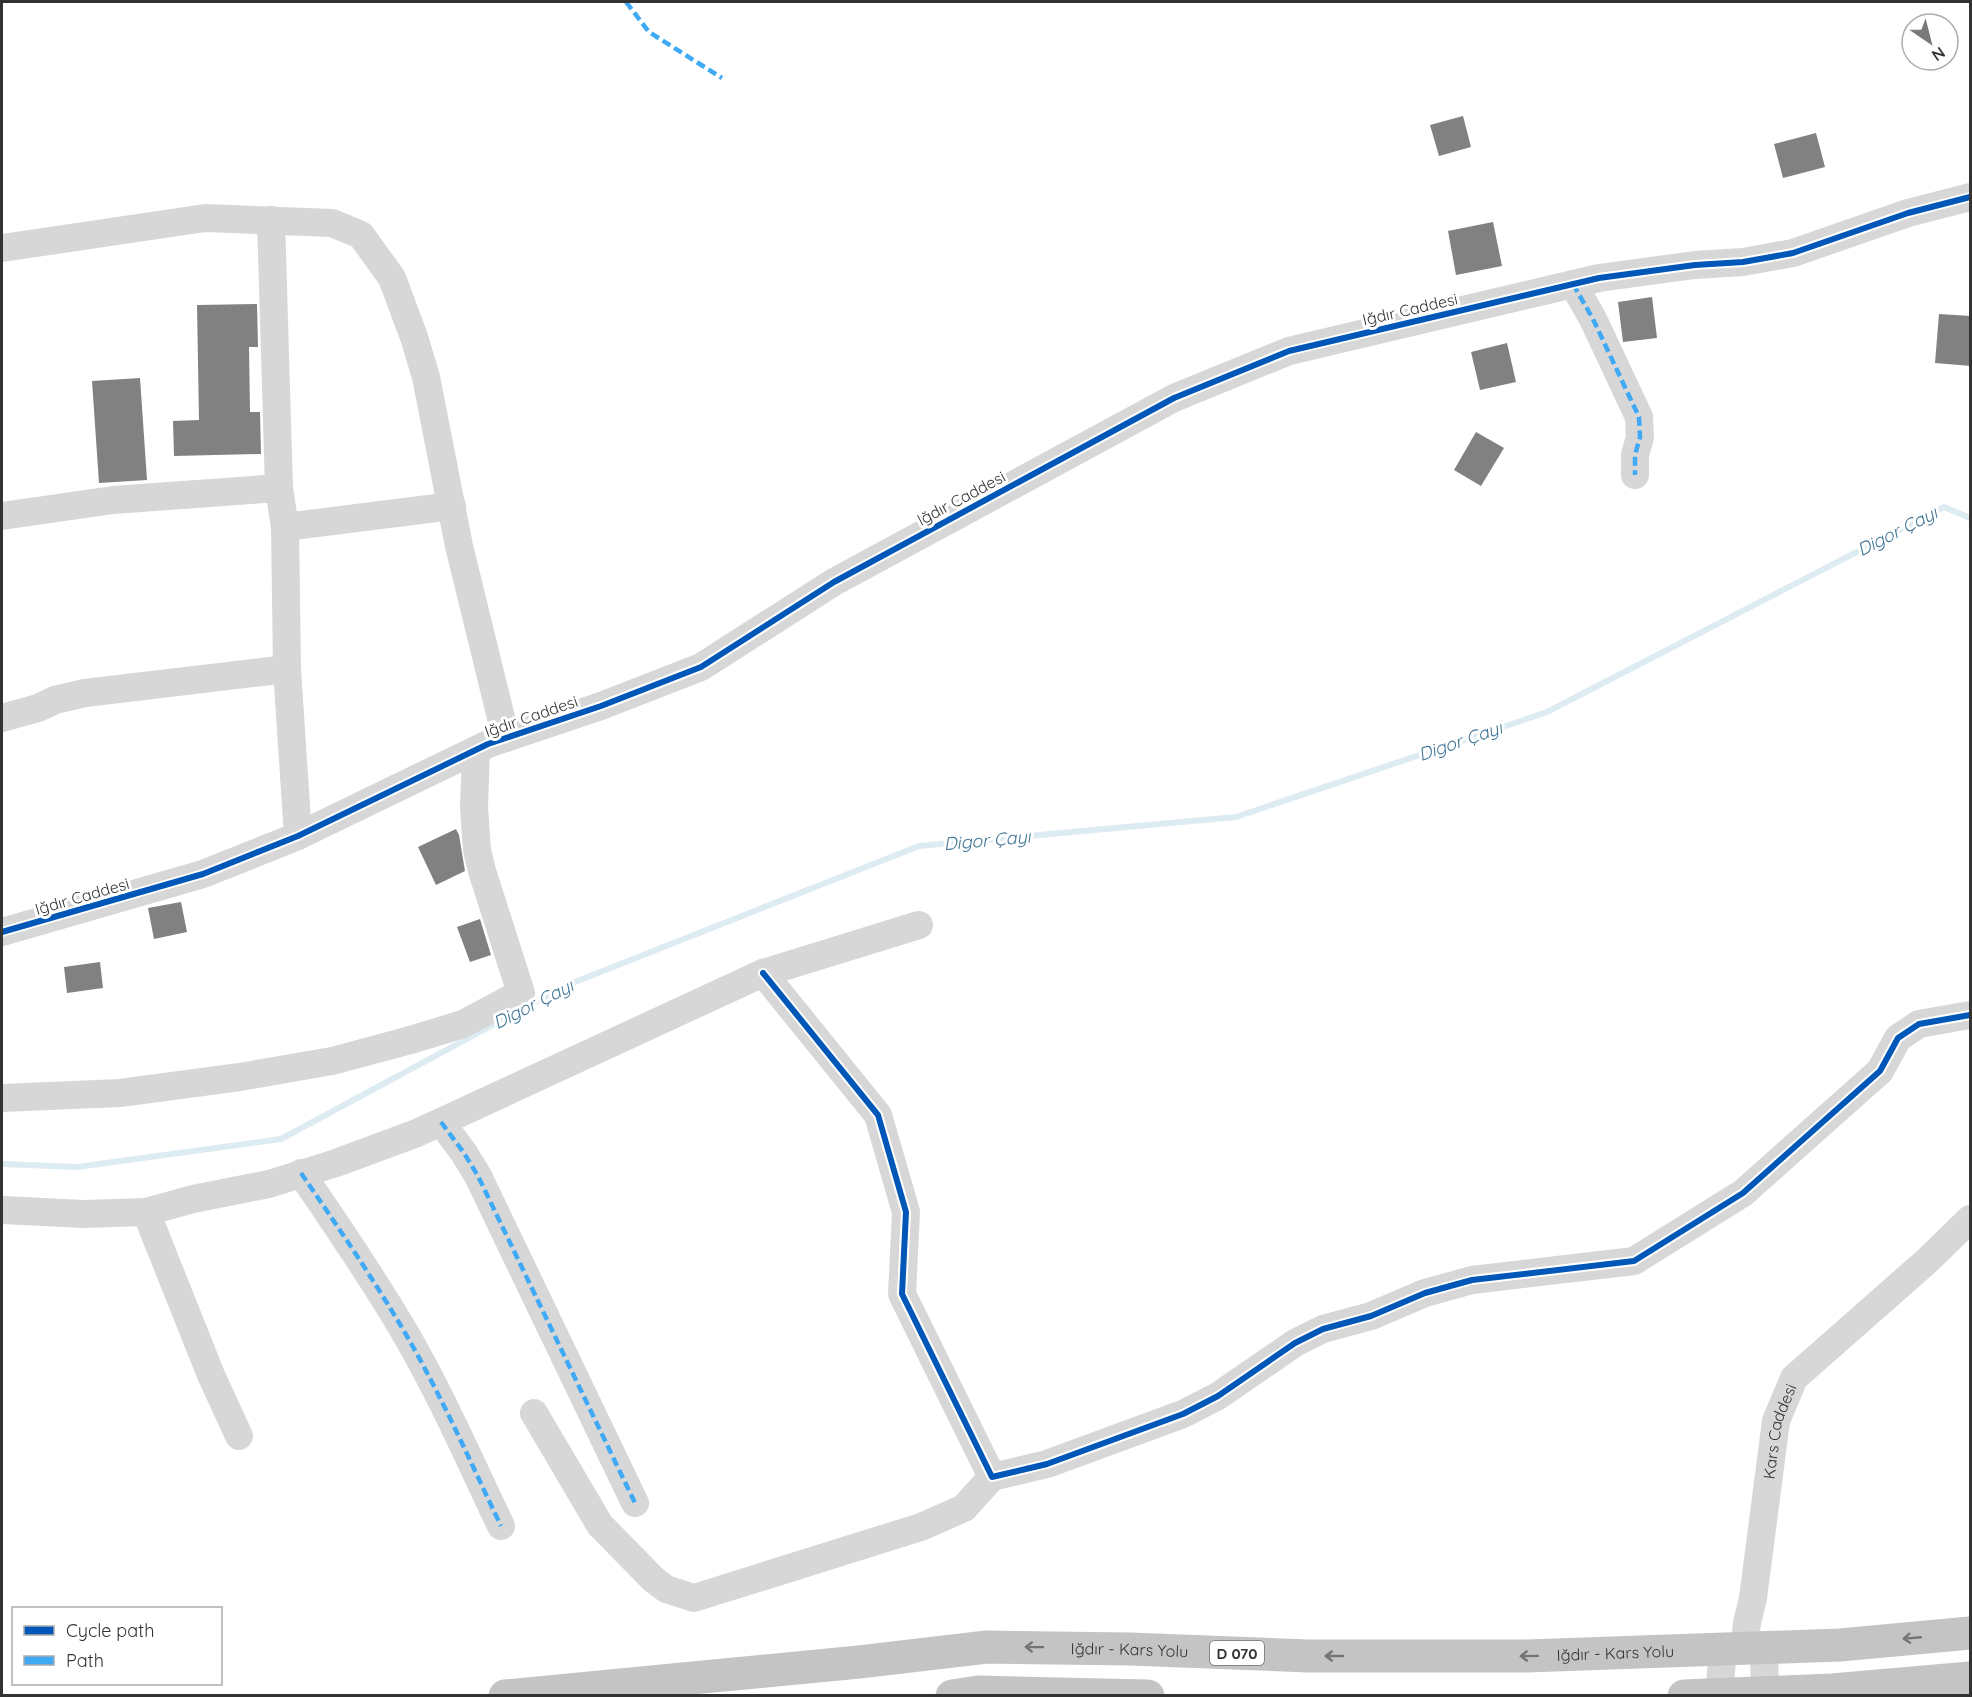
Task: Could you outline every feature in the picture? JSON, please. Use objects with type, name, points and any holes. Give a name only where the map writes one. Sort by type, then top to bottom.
[{"type":"highway","name":"Iğdır - Kars Yolu","points":[[505,1695],[859,1662],[987,1647],[1130,1649],[1308,1656],[1527,1656],[1840,1645],[1971,1633]]},
{"type":"highway","points":[[1684,1695],[1765,1694],[1971,1678]]},
{"type":"highway","points":[[952,1695],[978,1692],[1149,1695]]},
{"type":"street","name":"Iğdır Caddesi","points":[[2,932],[203,874],[298,836],[476,750],[601,706],[701,667],[834,582],[1173,398],[1289,351],[1573,284],[1637,272],[1743,262],[1792,253],[1908,213],[1971,197]]},
{"type":"street","points":[[2,248],[205,218],[332,223],[362,235],[392,278],[426,377],[462,557],[506,738]]},
{"type":"street","points":[[271,220],[279,488],[285,527],[287,669],[298,836]]},
{"type":"street","points":[[1573,284],[1593,319],[1639,417],[1640,437],[1635,455],[1635,475]]},
{"type":"street","points":[[2,516],[113,500],[279,488]]},
{"type":"street","points":[[285,527],[452,506]]},
{"type":"street","points":[[2,718],[85,693],[287,669]]},
{"type":"street","points":[[2,1098],[120,1093],[240,1077],[332,1061],[463,1024],[522,993],[477,850],[474,807],[476,750]]},
{"type":"street","points":[[2,1210],[84,1214],[146,1212],[193,1199],[269,1184],[336,1163],[441,1122],[763,973],[919,925]]},
{"type":"street","points":[[763,973],[878,1115],[906,1212],[902,1294],[992,1477]]},
{"type":"street","points":[[534,1413],[600,1525],[666,1589],[694,1598],[921,1527],[964,1508],[992,1477],[1047,1464],[1183,1414],[1218,1396],[1295,1342],[1323,1329],[1371,1316],[1425,1293],[1472,1280],[1634,1261],[1743,1193],[1880,1071],[1898,1038],[1919,1024],[1971,1015]]},
{"type":"street","points":[[441,1122],[478,1176],[635,1503]]},
{"type":"street","points":[[301,1173],[361,1261],[402,1328],[501,1526]]},
{"type":"street","points":[[146,1212],[211,1375],[239,1436]]},
{"type":"street","name":"Kars Caddesi","points":[[1744,1648],[1753,1598],[1776,1421],[1794,1378],[1971,1219]]},
{"type":"street","points":[[1744,1648],[1765,1694]]},
{"type":"street","points":[[1719,1695],[1744,1648]]},
{"type":"building","points":[[1463,116],[1471,147],[1439,156],[1430,125]]},
{"type":"building","points":[[1816,133],[1825,167],[1783,178],[1774,144]]},
{"type":"building","points":[[1493,222],[1502,266],[1456,275],[1448,231]]},
{"type":"building","points":[[1652,297],[1657,338],[1623,342],[1618,302]]},
{"type":"building","points":[[257,304],[258,347],[249,347],[250,412],[260,412],[261,454],[174,456],[173,421],[199,420],[197,305]]},
{"type":"building","points":[[1939,314],[1971,316],[1971,366],[1935,363]]},
{"type":"building","points":[[1507,343],[1516,382],[1480,390],[1471,352]]},
{"type":"building","points":[[140,378],[147,480],[99,483],[92,381]]},
{"type":"building","points":[[1476,432],[1504,448],[1481,486],[1454,470]]},
{"type":"building","points":[[456,829],[465,871],[436,885],[418,847]]},
{"type":"building","points":[[181,902],[187,932],[154,939],[148,908]]},
{"type":"building","points":[[480,919],[491,955],[470,962],[457,927]]},
{"type":"building","points":[[100,962],[103,988],[67,993],[64,967]]},
{"type":"waterway","name":"Digor Çayı","points":[[2,1164],[77,1167],[281,1139],[565,986],[919,846],[1236,817],[1547,712],[1944,507],[1970,518]]},
{"type":"marked path","points":[[626,2],[649,32],[722,78]]},
{"type":"marked path","points":[[1573,284],[1593,319],[1639,417],[1640,437],[1635,455],[1635,475]]},
{"type":"marked path","points":[[441,1122],[478,1176],[635,1503]]},
{"type":"marked path","points":[[301,1173],[365,1268],[415,1350],[501,1526]]},
{"type":"cycle path","points":[[2,932],[203,874],[298,836],[488,744],[601,706],[701,667],[834,582],[1174,398],[1289,351],[1599,278],[1695,265],[1743,262],[1793,253],[1908,213],[1970,197]]},
{"type":"cycle path","points":[[763,973],[878,1115],[906,1212],[902,1294],[992,1477],[1047,1464],[1183,1414],[1218,1396],[1295,1343],[1323,1329],[1371,1316],[1425,1293],[1472,1280],[1634,1261],[1743,1193],[1880,1071],[1898,1038],[1919,1024],[1970,1015]]}]
